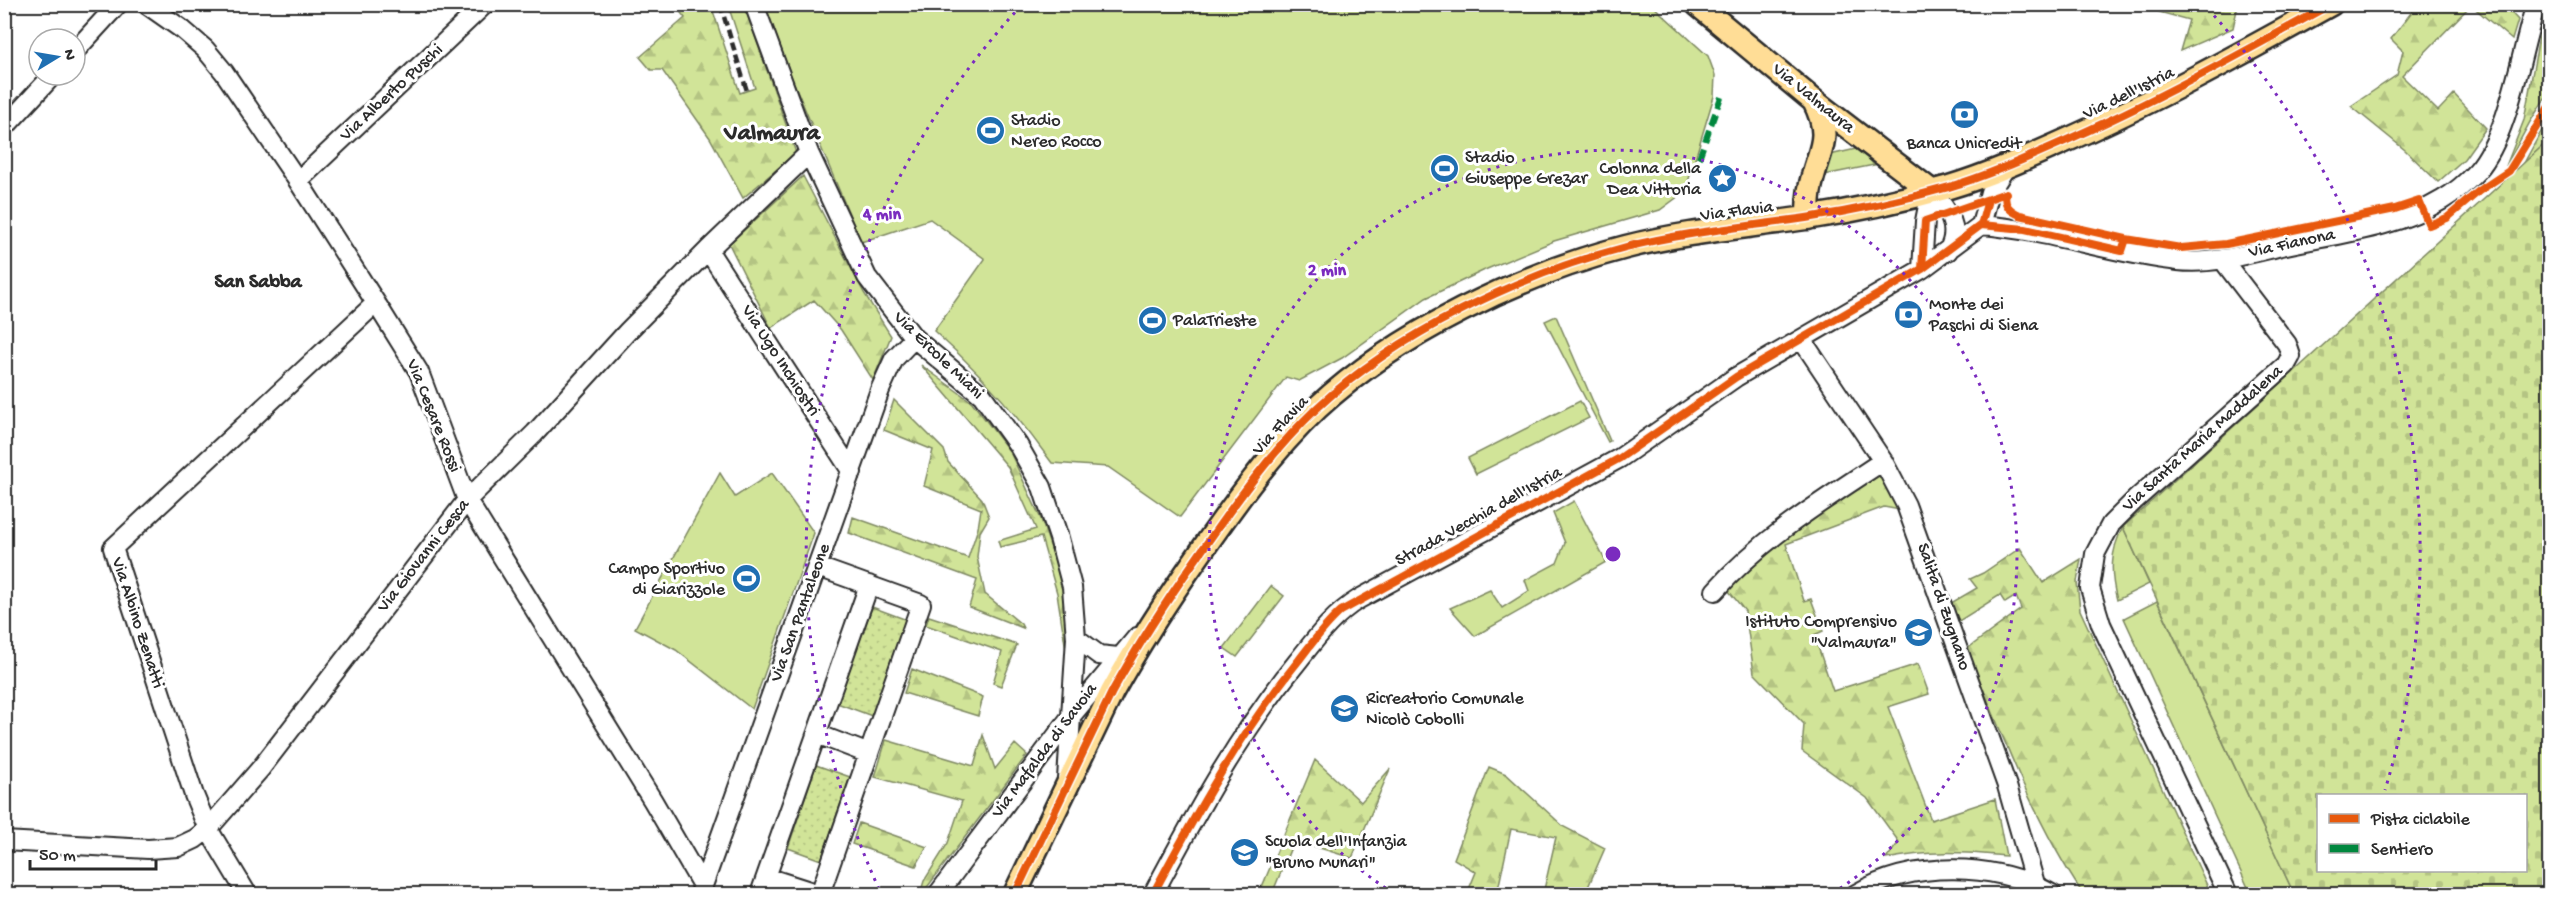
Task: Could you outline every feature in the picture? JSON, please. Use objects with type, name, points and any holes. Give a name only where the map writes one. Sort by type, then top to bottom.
[{"type":"main road","name":"Via Valmaura","points":[[1697,4],[1814,101],[1932,191]]},
{"type":"main road","name":"Via dell'Istria","points":[[1932,191],[2006,167],[2139,108],[2331,4]]},
{"type":"main road","points":[[1808,218],[1810,185],[1824,144],[1821,115],[1814,101]]},
{"type":"main road","name":"Via Flavia","points":[[1015,894],[1112,692],[1158,613],[1236,500],[1280,447],[1317,408],[1352,379],[1402,344],[1494,294],[1570,264],[1626,247],[1691,233],[1808,218],[1932,191]]},
{"type":"street","points":[[87,38],[118,4]]},
{"type":"street","name":"Via Cesare Rossi","points":[[146,4],[205,49],[224,72],[298,181],[376,303],[419,372],[467,500],[653,801],[701,891]]},
{"type":"street","name":"Via Alberto Puschi","points":[[298,181],[485,4]]},
{"type":"street","name":"Via Ercole Miani","points":[[754,4],[809,153],[867,277],[914,338],[982,395],[1018,445],[1042,487],[1072,586],[1076,638],[1067,788]]},
{"type":"street","name":"Via Fianona","points":[[1982,225],[2025,229],[2177,261],[2222,259],[2403,218],[2443,200],[2477,170],[2493,147],[2507,108],[2536,4]]},
{"type":"street","points":[[4,128],[42,87]]},
{"type":"street","name":"Via Giovanni Cesca","points":[[4,840],[148,849],[178,847],[195,839],[208,829],[261,768],[467,500],[535,433],[628,331],[809,153]]},
{"type":"street","points":[[1982,225],[1990,192],[2006,167]]},
{"type":"street","points":[[1932,191],[1946,208],[1952,220],[1954,235],[1948,251]]},
{"type":"street","points":[[1922,268],[1925,221],[1932,191]]},
{"type":"street","name":"Strada Vecchia dell'Istria","points":[[1153,894],[1230,757],[1280,684],[1333,618],[1359,599],[1620,458],[1736,377],[1922,268],[1982,225]]},
{"type":"street","name":"Via Ugo Inchiostri","points":[[708,250],[852,472]]},
{"type":"street","name":"Via Santa Maria Maddalena","points":[[2222,259],[2287,344],[2291,356],[2286,365],[2134,500],[2110,525],[2096,554],[2090,588],[2101,624],[2228,894]]},
{"type":"street","name":"Via Albino Zenatti","points":[[248,894],[208,829],[181,761],[113,548],[376,303]]},
{"type":"street","name":"Via San Pantaleone","points":[[701,891],[889,367],[914,338]]},
{"type":"street","name":"Salita di Zugnano","points":[[1802,340],[1883,461],[1916,528],[2042,892]]},
{"type":"street","points":[[1715,591],[1727,577],[1779,532],[1883,461]]},
{"type":"street","points":[[766,877],[819,894],[921,604],[818,567]]},
{"type":"street","points":[[760,894],[869,585]]},
{"type":"street","name":"Via Mafalda di Savoia","points":[[938,894],[1072,715],[1118,657],[1158,613]]},
{"type":"street","points":[[1076,638],[1099,655],[1118,657]]},
{"type":"street","points":[[817,734],[869,754]]},
{"type":"street","points":[[1856,894],[1905,875],[1949,870],[2000,875],[2022,880],[2042,892]]},
{"type":"green space","points":[[675,5],[711,5],[740,93],[755,88],[728,5],[744,5],[796,153],[743,198],[710,138],[662,70],[651,70],[640,57],[685,18]]},
{"type":"green space","points":[[765,5],[1652,5],[1708,56],[1715,75],[1714,96],[1688,182],[1679,196],[1660,210],[1554,241],[1487,269],[1426,298],[1342,358],[1299,381],[1286,377],[1180,517],[1108,467],[1052,463],[997,394],[934,331],[985,259],[930,219],[861,242],[791,76]]},
{"type":"green space","points":[[2153,5],[2238,5],[2233,28],[2180,51],[2189,20],[2159,12],[2159,7]]},
{"type":"green space","points":[[2417,5],[2471,5],[2402,76],[2438,111],[2454,94],[2486,128],[2464,159],[2438,182],[2405,150],[2351,106],[2397,75],[2403,51],[2391,39]]},
{"type":"green space","points":[[2471,5],[2504,5],[2518,20],[2512,40]]},
{"type":"green space","points":[[2541,26],[2549,27],[2549,92],[2506,166],[2524,120]]},
{"type":"green space","points":[[2549,117],[2549,140],[2524,163]]},
{"type":"green space","points":[[2549,140],[2549,894],[2294,894],[2123,527]]},
{"type":"green space","points":[[1860,148],[1874,165],[1824,175],[1830,155]]},
{"type":"green space","points":[[803,176],[864,293],[891,336],[873,380],[841,330],[814,300],[771,328],[729,244]]},
{"type":"green space","points":[[1556,316],[1610,441],[1608,442],[1545,321]]},
{"type":"green space","points":[[921,365],[972,402],[1010,452],[1041,519],[1064,587],[1068,663],[1057,593],[1041,537],[1000,547],[998,541],[1036,529],[1008,467]]},
{"type":"green space","points":[[894,400],[944,450],[948,462],[982,499],[989,517],[980,532],[977,557],[985,594],[1023,628],[969,607],[977,580],[849,533],[853,517],[968,558],[978,528],[981,509],[924,486],[933,450],[884,430]]},
{"type":"green space","points":[[1580,401],[1589,418],[1476,474],[1468,458]]},
{"type":"green space","points":[[1878,472],[1900,510],[1884,507],[1786,544],[1804,601],[1811,599],[1823,631],[1814,635],[1833,691],[1918,664],[1929,694],[1888,707],[1931,820],[1995,799],[2006,856],[1946,853],[1916,854],[1886,859],[1899,842],[1867,798],[1802,751],[1804,724],[1754,673],[1745,611],[1728,590],[1786,536]]},
{"type":"green space","name":"Campo Sportivo di Giarizzole","points":[[720,473],[735,497],[772,473],[814,533],[752,709],[676,650],[635,628]]},
{"type":"green space","points":[[1574,501],[1606,562],[1475,636],[1450,608],[1490,590],[1502,608],[1529,591],[1525,580],[1557,563],[1565,543],[1553,513]]},
{"type":"green space","points":[[2123,527],[2149,584],[2117,600],[2112,563]]},
{"type":"green space","points":[[2020,548],[2043,583],[2081,559],[2077,582],[2080,610],[2211,894],[2083,894],[2065,866],[2019,775],[1967,649],[2021,609],[2016,596],[2005,603],[2000,595],[1959,621],[1951,603],[1977,588],[1970,579]]},
{"type":"green space","points":[[1271,586],[1284,596],[1237,657],[1224,648]]},
{"type":"green space","points":[[2157,601],[2294,894],[2251,894],[2124,618]]},
{"type":"green space","points":[[872,607],[907,620],[872,716],[837,703]]},
{"type":"green space","points":[[929,616],[1017,645],[1001,686],[993,683],[1002,652],[926,625]]},
{"type":"green space","points":[[912,669],[983,697],[978,716],[904,693]]},
{"type":"green space","points":[[983,735],[995,769],[1015,744],[1027,755],[920,894],[924,881],[948,843],[962,801],[875,777],[886,740],[974,766]]},
{"type":"green space","points":[[1315,760],[1361,802],[1390,769],[1352,858],[1294,840],[1272,894],[1259,894]]},
{"type":"green space","points":[[816,765],[850,777],[821,860],[788,848]]},
{"type":"green space","points":[[1489,767],[1506,774],[1564,827],[1605,848],[1585,894],[1543,894],[1556,837],[1511,829],[1497,894],[1467,894],[1476,872],[1454,859]]},
{"type":"green space","points":[[859,823],[927,847],[916,866],[852,844]]},
{"type":"green space","points":[[1948,887],[1983,892],[1979,894],[1901,894]]},
{"type":"railway","points":[[720,4],[747,91]]},
{"type":"marked path","points":[[1699,158],[1721,97]]},
{"type":"cycle path","points":[[1015,894],[1112,692],[1142,640],[1186,573],[1239,498],[1284,442],[1317,408],[1384,355],[1462,310],[1503,290],[1545,273],[1626,247],[1670,237],[1860,209],[1932,192],[1977,178],[2128,112],[2331,4]]},
{"type":"cycle path","points":[[1922,269],[1925,221],[2006,193],[2008,207],[2020,215],[2126,239],[2181,248],[2226,244],[2395,209],[2419,201],[2429,225],[2447,218],[2479,191],[2509,171],[2550,105]]},
{"type":"cycle path","points":[[1153,894],[1203,803],[1239,744],[1278,687],[1341,611],[1620,458],[1736,377],[1922,269],[1981,225],[1988,200]]},
{"type":"cycle path","points":[[1981,225],[2025,229],[2122,251],[2126,239]]},
{"type":"place","name":"Banca Unicredit","points":[[1964,115]]},
{"type":"place","name":"Stadio Nereo Rocco","points":[[990,131]]},
{"type":"place","name":"Stadio Giuseppe Grezar","points":[[1444,168]]},
{"type":"place","name":"Colonna della Dea Vittoria","points":[[1722,179]]},
{"type":"place","name":"Monte dei Paschi di Siena","points":[[1908,315]]},
{"type":"place","name":"PalaTrieste","points":[[1152,321]]},
{"type":"place","name":"Campo Sportivo di Giarizzole","points":[[746,579]]},
{"type":"place","name":"Istituto Comprensivo \"Valmaura\"","points":[[1918,632]]},
{"type":"place","name":"Ricreatorio Comunale Nicolò Cobolli","points":[[1345,709]]},
{"type":"place","name":"Scuola dell'Infanzia \"Bruno Munari\"","points":[[1244,852]]},
{"type":"district","name":"Valmaura","points":[[772,134]]},
{"type":"district","name":"San Sabba","points":[[258,283]]}]
